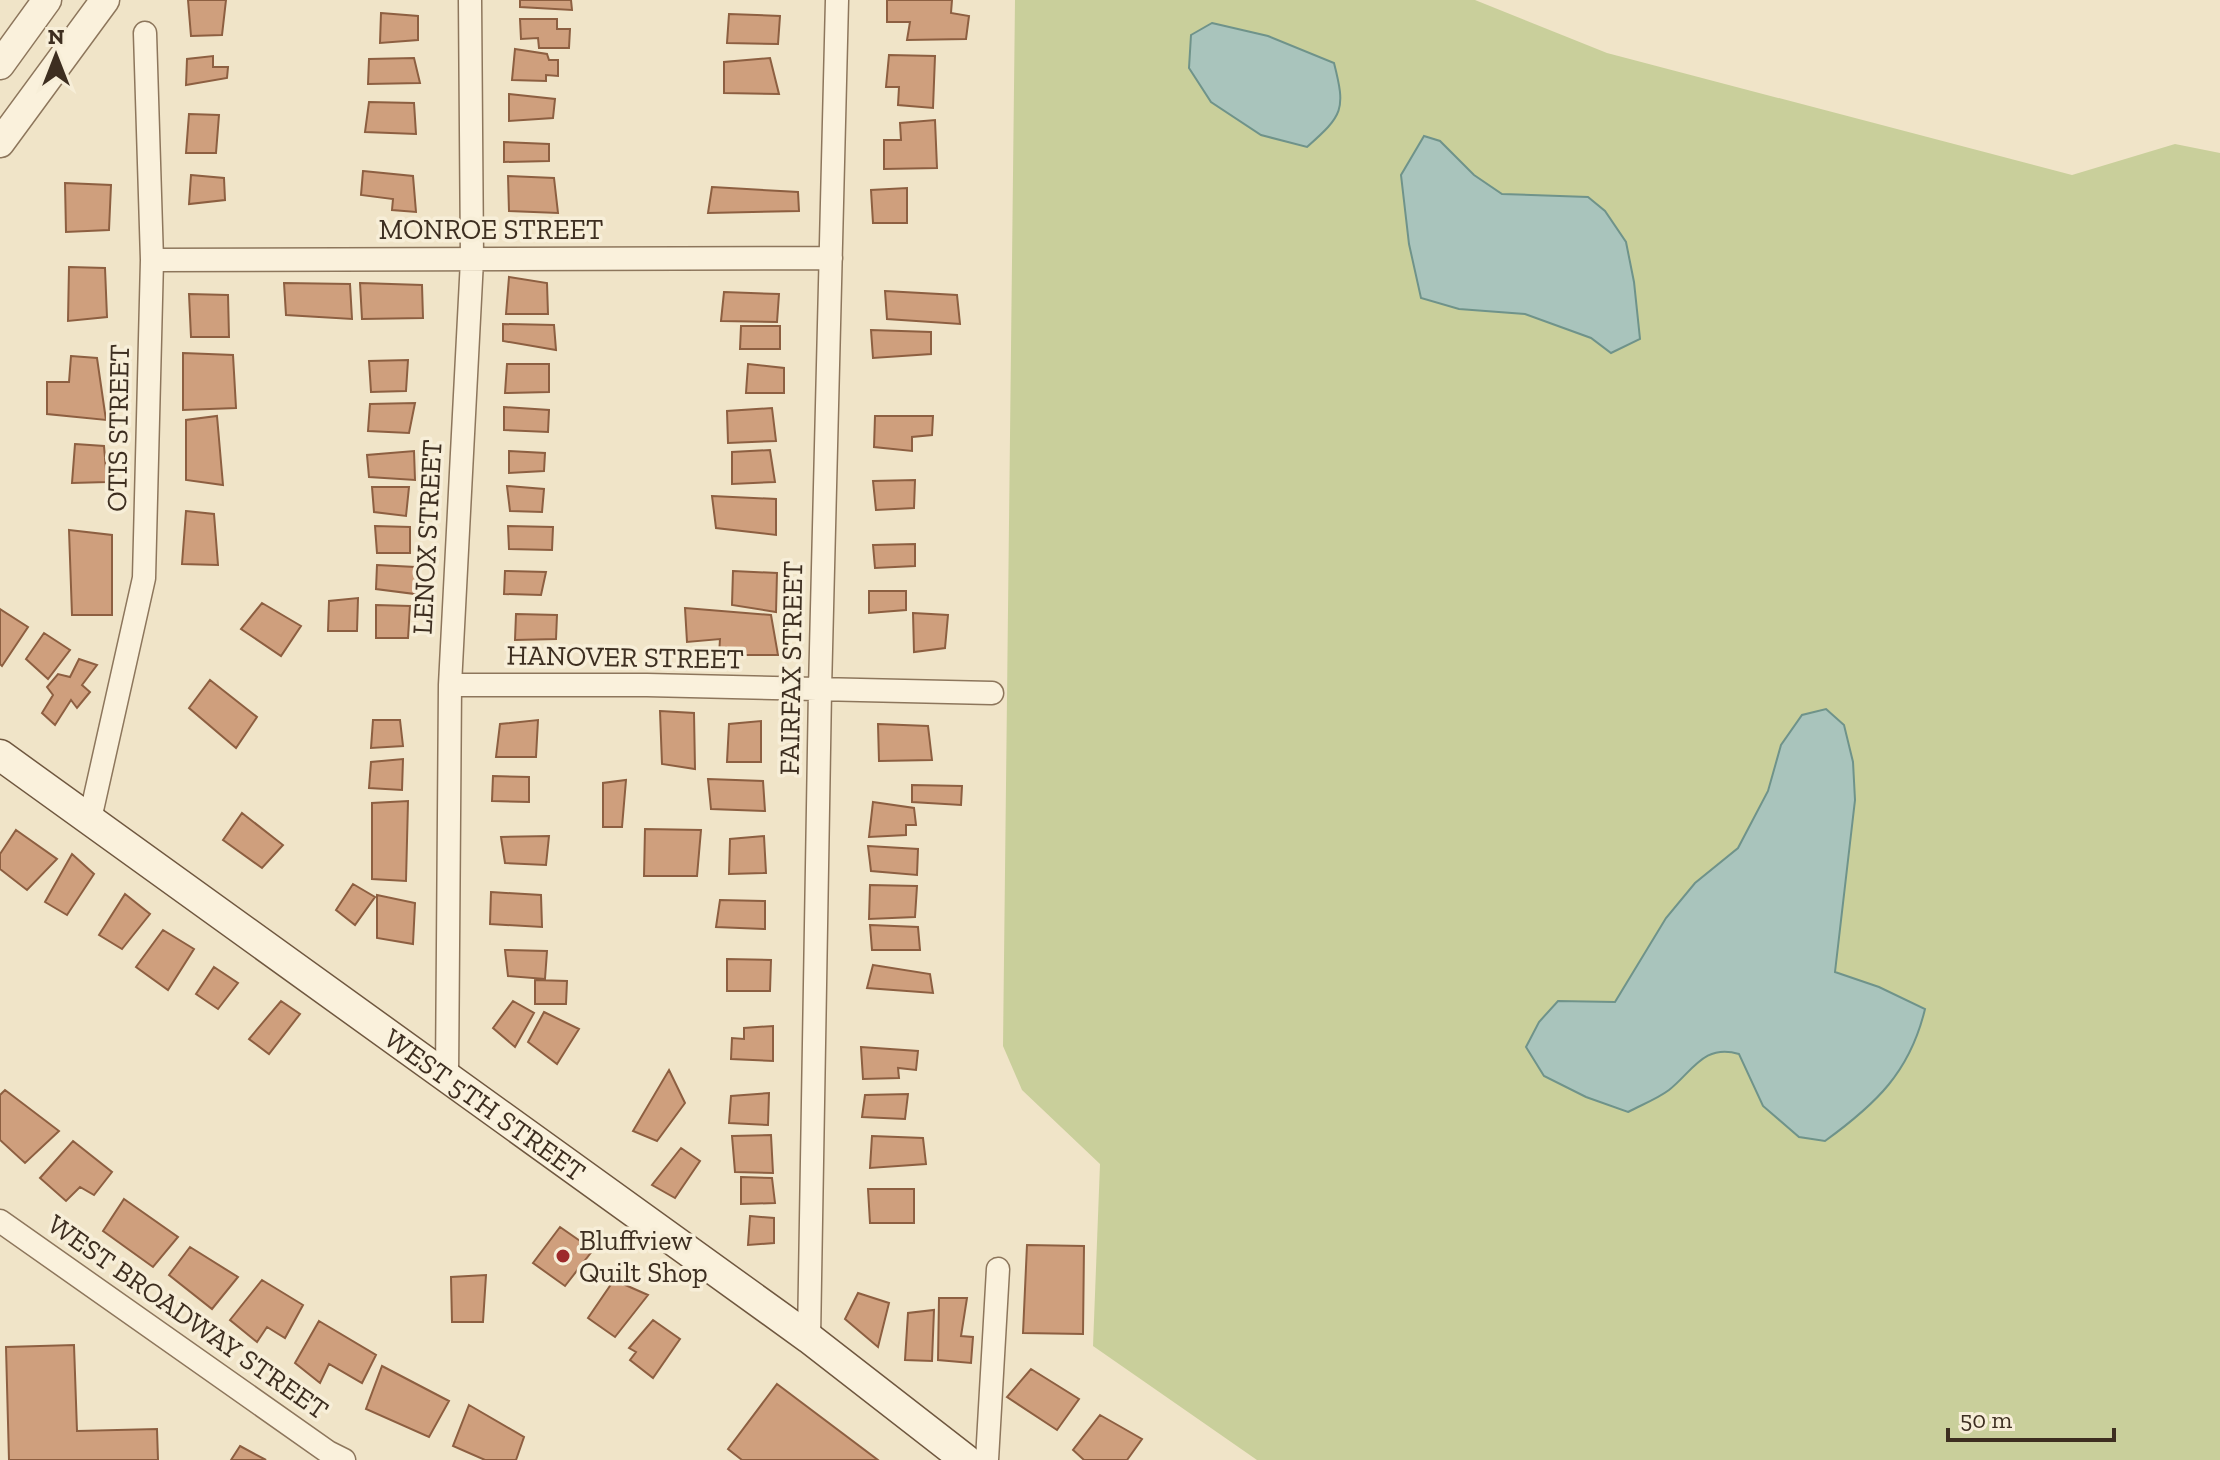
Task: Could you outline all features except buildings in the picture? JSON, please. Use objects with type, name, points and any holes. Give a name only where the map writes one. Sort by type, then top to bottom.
[{"type":"main road","name":"WEST 5TH STREET","points":[[0,755],[809,1338],[966,1460]]},
{"type":"street","points":[[0,65],[47,0]]},
{"type":"street","points":[[0,143],[105,0]]},
{"type":"street","name":"LENOX STREET","points":[[447,1077],[450,685],[472,260],[470,0]]},
{"type":"street","name":"FAIRFAX STREET","points":[[809,1338],[820,690],[837,0]]},
{"type":"street","name":"OTIS STREET","points":[[90,819],[144,578],[152,260],[145,33]]},
{"type":"street","name":"MONROE STREET","points":[[152,260],[831,258]]},
{"type":"street","name":"HANOVER STREET","points":[[450,685],[647,685],[992,693]]},
{"type":"street","name":"WEST BROADWAY STREET","points":[[0,1221],[333,1457]]},
{"type":"street","points":[[987,1460],[998,1269]]},
{"type":"green space","points":[[1015,0],[1475,0],[1607,53],[2072,175],[2175,144],[2220,153],[2220,1460],[1257,1460],[1093,1346],[1100,1164],[1022,1090],[1003,1046]]},
{"type":"water","points":[[1212,23],[1268,36],[1334,63],[1340,91],[1338,111],[1335,119],[1307,147],[1261,135],[1211,102],[1189,68],[1191,35]]},
{"type":"water","points":[[1424,136],[1440,141],[1474,175],[1502,194],[1588,197],[1605,211],[1626,242],[1640,339],[1611,353],[1591,338],[1525,314],[1459,309],[1421,298],[1409,244],[1401,175]]},
{"type":"water","points":[[1826,709],[1844,725],[1853,762],[1855,800],[1835,972],[1879,987],[1925,1009],[1910,1051],[1888,1085],[1860,1114],[1825,1141],[1799,1137],[1763,1106],[1739,1054],[1717,1052],[1708,1056],[1669,1090],[1628,1112],[1586,1097],[1544,1076],[1526,1047],[1539,1022],[1558,1001],[1615,1002],[1666,918],[1695,883],[1738,848],[1768,791],[1781,745],[1802,715]]},
{"type":"place","name":"Bluffview Quilt Shop","points":[[563,1256]]}]
